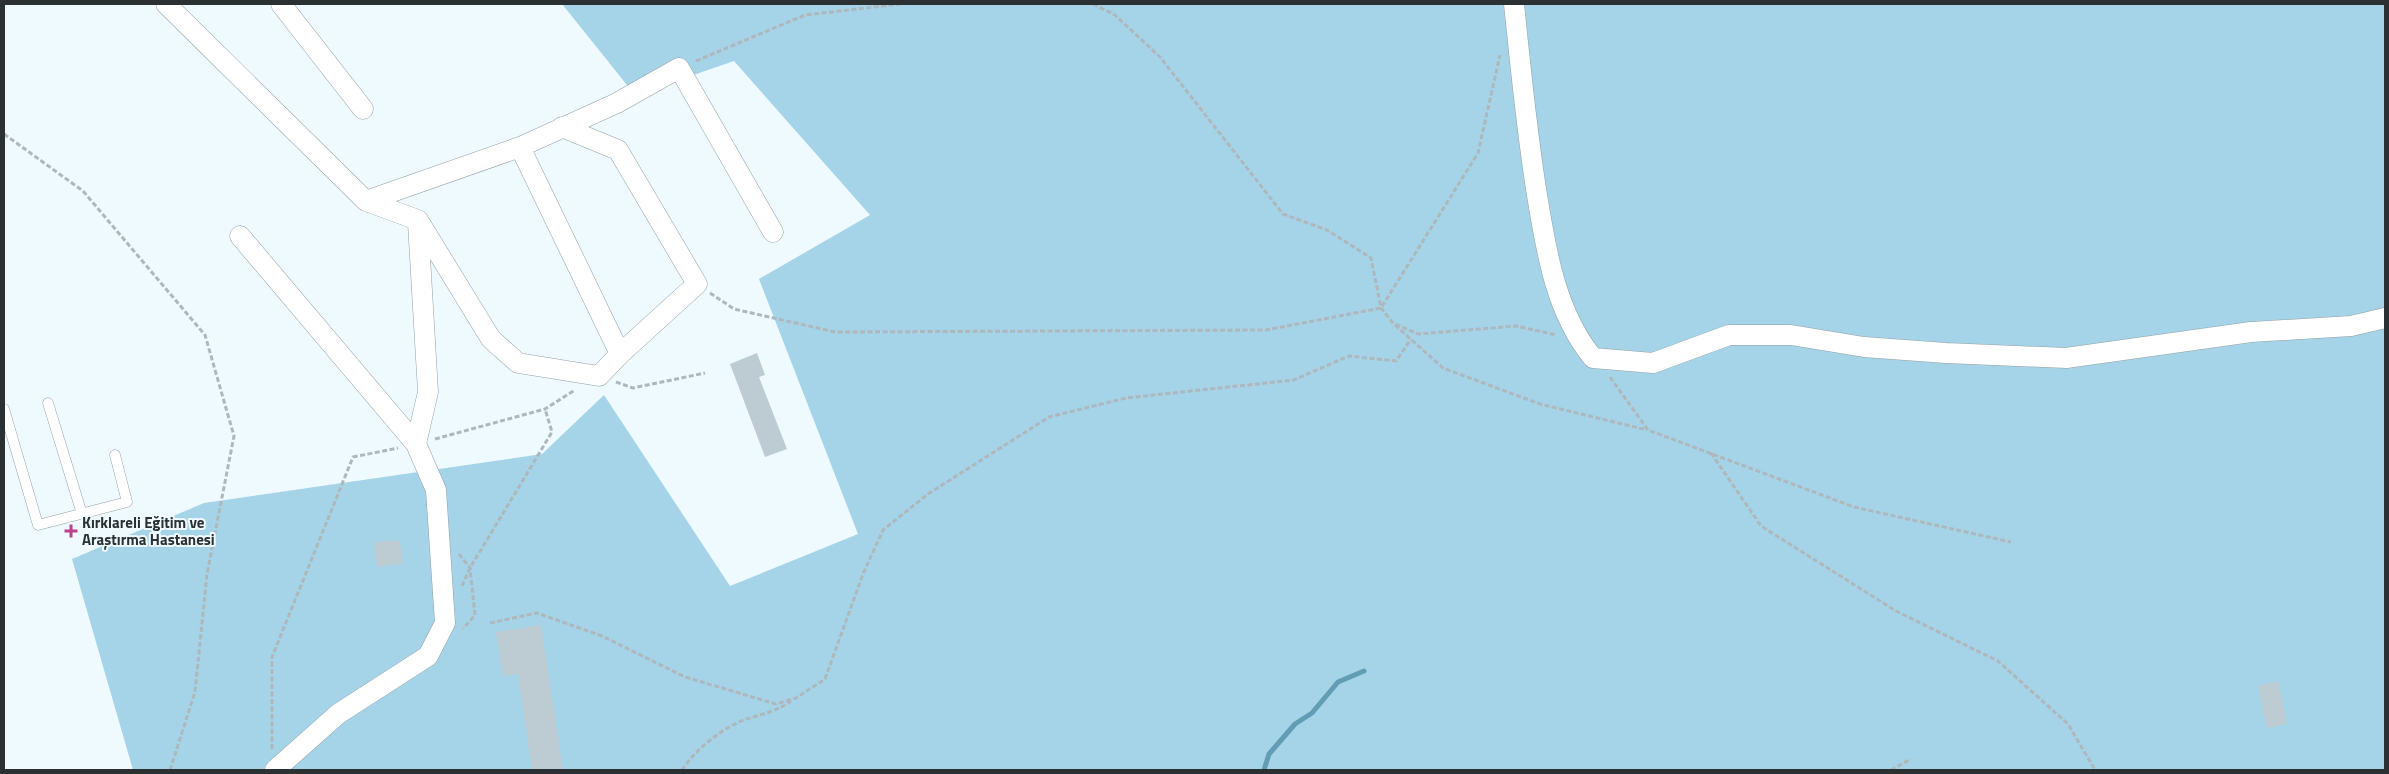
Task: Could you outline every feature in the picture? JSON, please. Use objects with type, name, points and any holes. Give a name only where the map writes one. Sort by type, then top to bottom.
[{"type":"street","points":[[166,4],[366,201],[418,220],[490,339],[518,363],[599,376],[620,354],[697,284],[618,150],[562,127]]},
{"type":"street","points":[[281,4],[363,109]]},
{"type":"street","points":[[1514,4],[1530,152],[1550,270],[1579,340],[1593,358],[1654,363],[1729,335],[1791,335],[1864,346],[1946,353],[2066,358],[2251,332],[2351,326],[2385,318]]},
{"type":"street","points":[[366,201],[520,147],[617,103],[679,68],[773,232]]},
{"type":"street","points":[[520,147],[620,354]]},
{"type":"street","points":[[416,444],[428,392],[418,220]]},
{"type":"street","points":[[240,236],[416,444],[436,490],[445,623],[428,656],[338,714],[273,761]]},
{"type":"lane","points":[[48,403],[82,514]]},
{"type":"lane","points":[[4,409],[38,525],[127,502],[115,455]]},
{"type":"path","points":[[679,68],[805,16],[900,4]]},
{"type":"path","points":[[1094,4],[1115,15],[1160,57],[1283,214],[1327,230],[1371,258],[1381,308],[1393,323],[1443,368],[1540,404],[1648,430],[1854,508],[2011,542]]},
{"type":"path","points":[[697,284],[734,309],[835,332],[1266,330],[1381,308],[1478,153],[1499,64],[1500,47]]},
{"type":"path","points":[[4,134],[83,191],[205,335],[234,436],[207,574],[195,692],[170,770]]},
{"type":"path","points":[[1393,323],[1418,334],[1516,326],[1579,340]]},
{"type":"path","points":[[682,770],[710,740],[739,722],[782,708],[825,679],[863,574],[883,530],[928,494],[1049,417],[1126,398],[1294,380],[1349,356],[1396,361],[1411,339]]},
{"type":"path","points":[[1593,358],[1648,430]]},
{"type":"path","points":[[273,761],[272,657],[353,457],[416,444],[544,409],[599,376],[633,388],[705,373]]},
{"type":"path","points":[[459,592],[470,568],[552,432],[544,409]]},
{"type":"path","points":[[1711,453],[1761,526],[1896,611],[1998,661],[2068,724],[2095,770]]},
{"type":"path","points":[[490,623],[537,613],[602,636],[685,677],[776,704],[796,698]]},
{"type":"path","points":[[1891,770],[1911,759]]},
{"type":"shaded area","points":[[562,4],[2385,4],[2385,770],[133,770],[72,559],[204,503],[542,454],[604,395],[730,586],[858,534],[759,279],[870,215],[734,61],[635,95]]},
{"type":"building","points":[[757,353],[765,375],[759,377],[787,449],[765,457],[730,364]]},
{"type":"building","points":[[400,540],[403,564],[377,567],[374,542]]},
{"type":"building","points":[[541,625],[563,770],[532,770],[518,674],[503,676],[496,632]]},
{"type":"building","points":[[2278,681],[2287,724],[2267,728],[2258,686]]},
{"type":"waterway","points":[[1264,770],[1269,754],[1295,724],[1312,713],[1338,682],[1364,671]]},
{"type":"place","name":"Kırklareli Eğitim ve Araştırma Hastanesi","points":[[71,531]]}]
